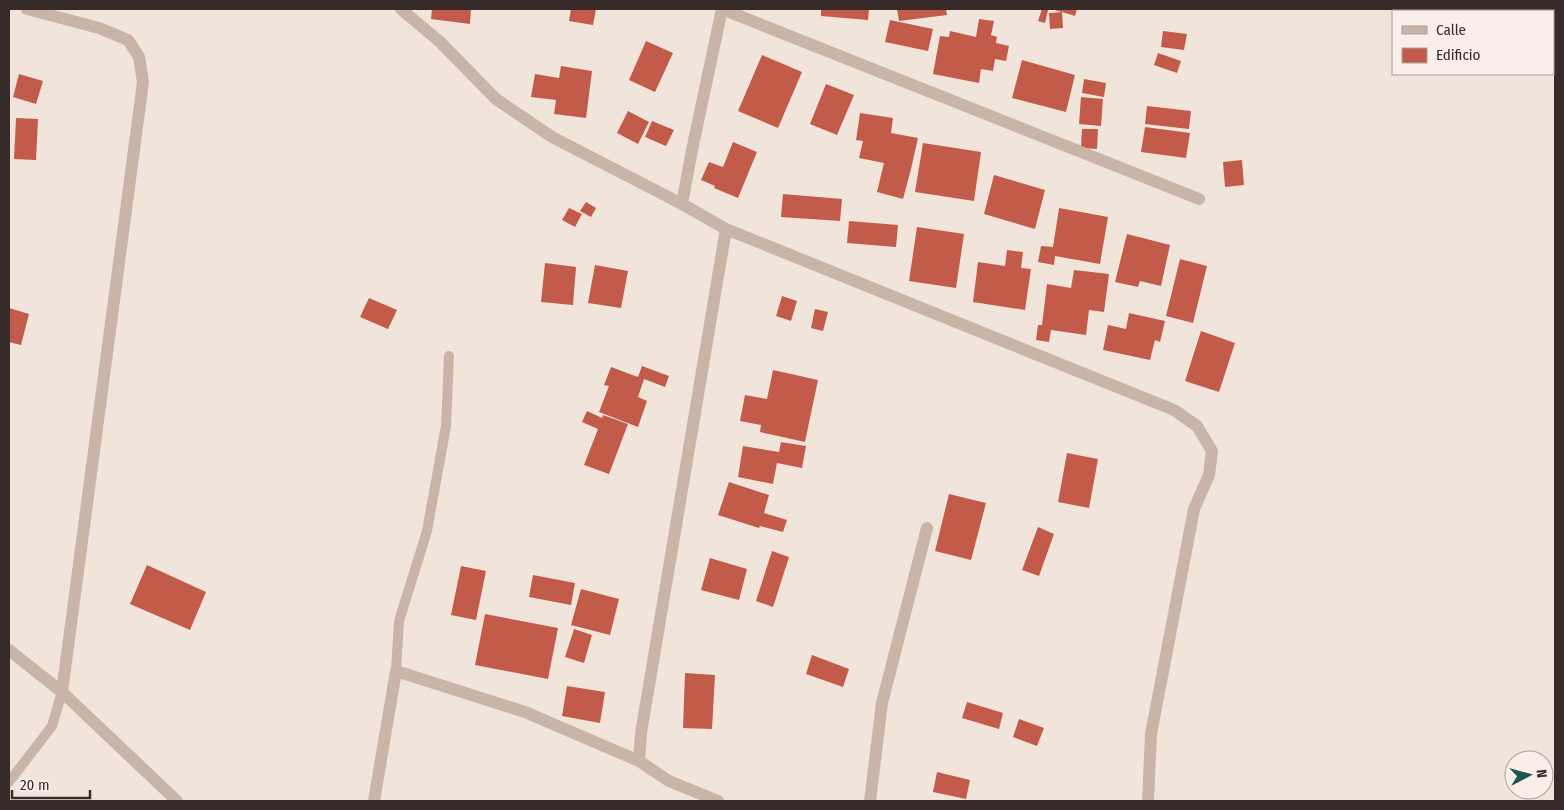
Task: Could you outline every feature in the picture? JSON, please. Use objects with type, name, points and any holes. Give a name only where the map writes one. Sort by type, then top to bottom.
[{"type":"street","points":[[27,9],[99,28],[128,40],[139,57],[143,82],[62,692]]},
{"type":"street","points":[[401,9],[440,42],[496,99],[552,137],[682,204],[726,229],[1174,410],[1197,426],[1212,450],[1209,475],[1194,509],[1151,734],[1148,801]]},
{"type":"street","points":[[682,204],[722,9],[1199,199]]},
{"type":"street","points":[[639,761],[641,733],[726,229]]},
{"type":"street","points":[[870,801],[882,703],[927,528]]},
{"type":"street","points":[[9,650],[62,692],[177,801]]},
{"type":"street","points":[[374,801],[396,671],[526,712],[639,761],[669,781],[718,801]]},
{"type":"lane","points":[[396,671],[399,620],[427,531],[446,426],[449,356]]},
{"type":"lane","points":[[9,782],[52,726],[62,692]]},
{"type":"building","points":[[432,9],[471,9],[470,24],[431,19]]},
{"type":"building","points":[[571,9],[596,9],[593,25],[569,21]]},
{"type":"building","points":[[821,9],[869,9],[868,20],[821,16]]},
{"type":"building","points":[[897,9],[946,9],[947,15],[899,21]]},
{"type":"building","points":[[1042,9],[1048,10],[1045,23],[1038,21]]},
{"type":"building","points":[[1051,9],[1077,9],[1075,16]]},
{"type":"building","points":[[1062,12],[1063,28],[1050,29],[1049,13]]},
{"type":"building","points":[[979,19],[994,21],[991,35],[997,37],[996,43],[1009,46],[1006,61],[995,59],[993,71],[981,69],[979,83],[933,74],[940,36],[949,37],[950,31],[976,37]]},
{"type":"building","points":[[890,20],[933,29],[928,51],[885,42]]},
{"type":"building","points":[[1163,31],[1187,34],[1184,50],[1161,47]]},
{"type":"building","points":[[646,41],[673,53],[655,92],[629,80]]},
{"type":"building","points":[[1158,53],[1181,61],[1177,73],[1154,65]]},
{"type":"building","points":[[762,55],[802,72],[778,128],[738,111]]},
{"type":"building","points":[[1022,60],[1075,75],[1066,112],[1012,98]]},
{"type":"building","points":[[561,66],[592,71],[586,118],[554,114],[556,100],[531,97],[535,74],[559,78]]},
{"type":"building","points":[[19,74],[43,81],[36,104],[13,97]]},
{"type":"building","points":[[1084,79],[1106,83],[1104,97],[1082,93]]},
{"type":"building","points":[[826,84],[854,95],[837,135],[810,124]]},
{"type":"building","points":[[1081,97],[1103,99],[1101,126],[1079,124]]},
{"type":"building","points":[[1147,106],[1191,111],[1189,129],[1145,124]]},
{"type":"building","points":[[628,111],[649,122],[638,144],[617,133]]},
{"type":"building","points":[[860,113],[893,118],[891,133],[918,138],[903,199],[877,192],[884,163],[859,158],[863,141],[856,140]]},
{"type":"building","points":[[16,118],[38,119],[36,160],[14,159]]},
{"type":"building","points":[[652,121],[674,130],[666,146],[645,137]]},
{"type":"building","points":[[1145,127],[1190,133],[1186,158],[1141,152]]},
{"type":"building","points":[[1082,129],[1098,129],[1097,149],[1081,148]]},
{"type":"building","points":[[733,142],[757,152],[738,198],[714,188],[715,186],[701,180],[709,162],[723,167]]},
{"type":"building","points":[[923,143],[981,152],[974,201],[915,192]]},
{"type":"building","points":[[1242,160],[1244,185],[1225,187],[1223,162]]},
{"type":"building","points":[[994,175],[1045,190],[1035,229],[984,214]]},
{"type":"building","points":[[783,194],[842,199],[840,221],[781,217]]},
{"type":"building","points":[[586,202],[596,208],[591,217],[580,211]]},
{"type":"building","points":[[569,208],[582,214],[575,227],[562,220]]},
{"type":"building","points":[[1059,208],[1108,217],[1100,264],[1055,256],[1054,265],[1038,262],[1041,246],[1053,247]]},
{"type":"building","points":[[849,221],[898,225],[896,247],[847,243]]},
{"type":"building","points":[[917,227],[964,234],[956,288],[909,281]]},
{"type":"building","points":[[1127,234],[1170,245],[1161,286],[1140,281],[1138,287],[1115,282]]},
{"type":"building","points":[[1007,250],[1023,252],[1021,268],[1031,269],[1025,310],[973,302],[978,262],[1005,266]]},
{"type":"building","points":[[1180,259],[1207,266],[1193,323],[1166,316]]},
{"type":"building","points":[[545,263],[576,267],[573,305],[541,302]]},
{"type":"building","points":[[595,265],[628,271],[621,308],[588,303]]},
{"type":"building","points":[[1074,270],[1109,274],[1104,312],[1089,310],[1086,335],[1051,330],[1049,342],[1036,340],[1038,325],[1042,325],[1047,284],[1071,288]]},
{"type":"building","points":[[782,296],[797,301],[791,321],[776,316]]},
{"type":"building","points":[[369,298],[397,310],[388,329],[360,317]]},
{"type":"building","points":[[9,308],[29,314],[21,345],[9,342]]},
{"type":"building","points":[[815,309],[828,312],[823,331],[811,328]]},
{"type":"building","points":[[1129,313],[1165,321],[1160,342],[1155,340],[1150,360],[1103,350],[1108,325],[1126,329]]},
{"type":"building","points":[[1201,331],[1235,343],[1219,392],[1185,381]]},
{"type":"building","points":[[642,366],[669,376],[665,387],[644,379],[638,397],[647,401],[638,427],[599,412],[609,386],[604,385],[611,367],[638,377]]},
{"type":"building","points":[[773,370],[818,380],[805,442],[760,432],[761,425],[740,421],[745,395],[767,399]]},
{"type":"building","points":[[587,411],[602,418],[603,415],[628,424],[609,474],[584,465],[598,429],[582,422]]},
{"type":"building","points":[[781,442],[806,446],[802,468],[777,463],[773,484],[738,477],[743,446],[779,452]]},
{"type":"building","points":[[1067,453],[1098,459],[1089,508],[1058,502]]},
{"type":"building","points":[[729,482],[769,495],[764,513],[787,520],[783,532],[760,526],[759,528],[718,515]]},
{"type":"building","points":[[949,494],[986,503],[971,560],[935,551]]},
{"type":"building","points":[[1038,527],[1054,534],[1039,576],[1022,570]]},
{"type":"building","points":[[772,551],[789,557],[773,607],[756,601]]},
{"type":"building","points":[[710,558],[747,569],[739,600],[701,590]]},
{"type":"building","points":[[147,565],[206,592],[190,630],[130,604]]},
{"type":"building","points":[[461,566],[486,571],[476,620],[451,615]]},
{"type":"building","points":[[533,575],[575,583],[571,605],[529,597]]},
{"type":"building","points":[[581,589],[619,599],[610,635],[571,625]]},
{"type":"building","points":[[485,614],[558,628],[548,679],[475,665]]},
{"type":"building","points":[[574,629],[592,635],[584,663],[565,657]]},
{"type":"building","points":[[812,655],[849,669],[843,687],[806,674]]},
{"type":"building","points":[[685,673],[715,675],[712,729],[683,728]]},
{"type":"building","points":[[567,686],[605,692],[600,723],[562,716]]},
{"type":"building","points":[[967,702],[1003,713],[999,729],[962,718]]},
{"type":"building","points":[[1019,719],[1044,728],[1037,746],[1013,737]]},
{"type":"building","points":[[937,772],[970,780],[966,799],[933,792]]}]
